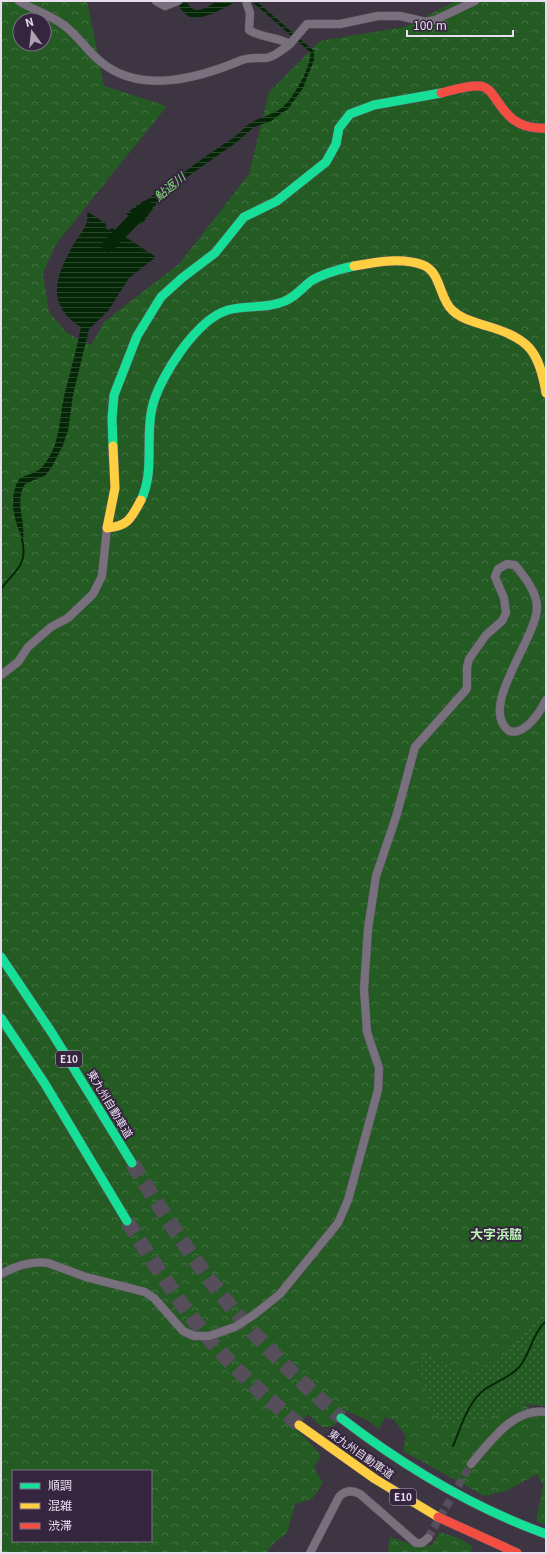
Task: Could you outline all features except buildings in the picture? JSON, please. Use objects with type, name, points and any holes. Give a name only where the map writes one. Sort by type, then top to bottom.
[{"type":"main road","points":[[546,128],[530,128],[518,124],[502,111],[486,88],[473,85],[421,98],[365,107],[346,118],[339,128],[332,153],[326,162],[277,201],[244,217],[216,253],[182,278],[161,297],[146,320],[128,359],[113,402],[112,418],[115,488],[107,528],[125,524],[144,493],[149,472],[149,424],[153,402],[178,358],[199,330],[212,317],[228,310],[274,304],[290,299],[316,278],[325,274],[360,265],[390,261],[415,262],[425,265],[435,276],[443,299],[455,313],[463,318],[506,333],[530,348],[539,360],[546,393]]},
{"type":"main road","name":"東九州自動車道","points":[[1,957],[62,1047],[132,1164]]},
{"type":"main road","points":[[1,1018],[45,1084],[127,1221]]},
{"type":"main road","name":"東九州自動車道","points":[[341,1418],[379,1447],[431,1480],[474,1503],[546,1534]]},
{"type":"main road","name":"東九州自動車道","points":[[299,1425],[358,1469],[423,1509],[468,1532],[517,1553]]},
{"type":"street","points":[[19,1],[64,25],[100,61],[115,73],[132,79],[182,79],[214,71],[245,59],[268,58],[294,40],[307,24],[340,24],[378,16],[400,16],[426,22],[436,20],[475,1]]},
{"type":"street","points":[[156,1],[165,6],[177,2]]},
{"type":"street","points":[[246,1],[250,13],[249,30],[255,33],[294,40]]},
{"type":"street","points":[[1,675],[18,662],[34,642],[51,627],[68,618],[94,594],[102,576],[107,528]]},
{"type":"street","points":[[1,1274],[24,1264],[38,1262],[48,1263],[102,1282],[138,1290],[154,1298],[183,1331],[202,1337],[216,1335],[235,1327],[255,1314],[280,1294],[338,1224],[348,1200],[374,1106],[379,1082],[379,1068],[367,1032],[364,989],[368,929],[376,876],[398,810],[415,747],[465,691],[467,688],[467,667],[469,659],[486,635],[505,617],[506,609],[504,598],[495,577],[498,569],[507,564],[515,565],[519,570],[533,593],[537,605],[535,620],[501,698],[498,711],[502,724],[509,731],[518,731],[536,717],[546,700]]},
{"type":"street","points":[[471,1464],[502,1430],[519,1416],[532,1412],[546,1412]]},
{"type":"street","points":[[310,1553],[339,1497],[350,1491],[360,1494],[416,1543],[422,1543],[428,1538]]},
{"type":"green space","points":[[1,1],[87,1],[104,86],[167,106],[56,244],[43,273],[49,312],[67,333],[91,345],[104,322],[180,263],[249,174],[269,92],[320,41],[405,27],[456,1],[546,1],[546,1308],[507,1352],[465,1378],[427,1352],[416,1365],[435,1413],[453,1427],[493,1416],[523,1404],[546,1416],[546,1525],[536,1521],[543,1485],[537,1474],[506,1491],[484,1496],[403,1451],[406,1436],[394,1420],[385,1417],[379,1429],[367,1420],[347,1411],[332,1427],[322,1427],[308,1414],[296,1428],[321,1455],[314,1467],[323,1483],[312,1499],[295,1504],[287,1533],[274,1543],[266,1553],[1,1553]]},
{"type":"green space","points":[[546,1308],[546,1406],[523,1404],[493,1416],[453,1428],[435,1414],[415,1365],[427,1352],[507,1352]]},
{"type":"green space","points":[[440,1532],[458,1538],[472,1546],[471,1553],[388,1553],[390,1537],[415,1546],[432,1545]]},
{"type":"water","points":[[176,1],[186,1],[190,7],[198,10],[220,1],[237,1],[206,16],[193,18],[184,13]]},
{"type":"water","points":[[251,1],[256,1],[314,51],[314,60],[303,88],[288,109],[271,121],[254,127],[237,142],[170,189],[158,201],[142,224],[126,214],[233,138],[249,124],[284,106],[302,80],[310,57],[310,52]]},
{"type":"water","points":[[87,211],[106,224],[106,228],[108,230],[112,228],[156,257],[129,278],[108,311],[89,329],[73,395],[68,431],[63,445],[46,475],[25,484],[22,491],[20,505],[23,540],[15,518],[13,502],[14,494],[19,479],[37,471],[43,466],[49,458],[56,442],[64,396],[81,327],[69,318],[62,308],[58,298],[57,288],[63,265],[85,226]]},
{"type":"waterway","name":"鮎返川","points":[[108,246],[146,207]]},
{"type":"waterway","points":[[1,589],[16,572],[22,561],[22,539]]},
{"type":"waterway","points":[[453,1446],[465,1416],[478,1395],[512,1374],[520,1366],[524,1361],[541,1326],[546,1321]]},
{"type":"tunnel","points":[[132,1163],[188,1250],[235,1312],[284,1365],[341,1418]]},
{"type":"tunnel","points":[[127,1221],[179,1300],[208,1338],[247,1379],[299,1425]]},
{"type":"tunnel","points":[[428,1538],[471,1464]]},
{"type":"traffic: fast","points":[[113,446],[112,418],[114,395],[137,336],[161,297],[182,278],[215,253],[244,217],[277,201],[326,162],[336,144],[339,128],[350,114],[374,105],[441,93]]},
{"type":"traffic: fast","points":[[141,500],[148,478],[150,419],[156,395],[171,366],[192,337],[204,325],[216,316],[228,310],[271,305],[285,301],[316,278],[354,266]]},
{"type":"traffic: fast","points":[[1,957],[52,1033],[132,1163]]},
{"type":"traffic: fast","points":[[1,1018],[45,1084],[127,1221]]},
{"type":"traffic: fast","points":[[341,1418],[389,1453],[439,1484],[491,1511],[546,1534]]},
{"type":"traffic: slow","points":[[354,266],[380,262],[406,261],[429,268],[437,279],[445,299],[452,310],[468,320],[513,336],[530,348],[540,366],[546,393]]},
{"type":"traffic: slow","points":[[113,446],[115,488],[107,528],[125,523],[135,512],[141,500]]},
{"type":"traffic: slow","points":[[299,1425],[375,1479],[438,1517]]},
{"type":"traffic: jam","points":[[441,93],[465,87],[480,86],[487,89],[510,117],[519,123],[530,127],[546,128]]},
{"type":"traffic: jam","points":[[438,1517],[517,1553]]},
{"type":"district","name":"大字浜脇","points":[[496,1234]]}]
